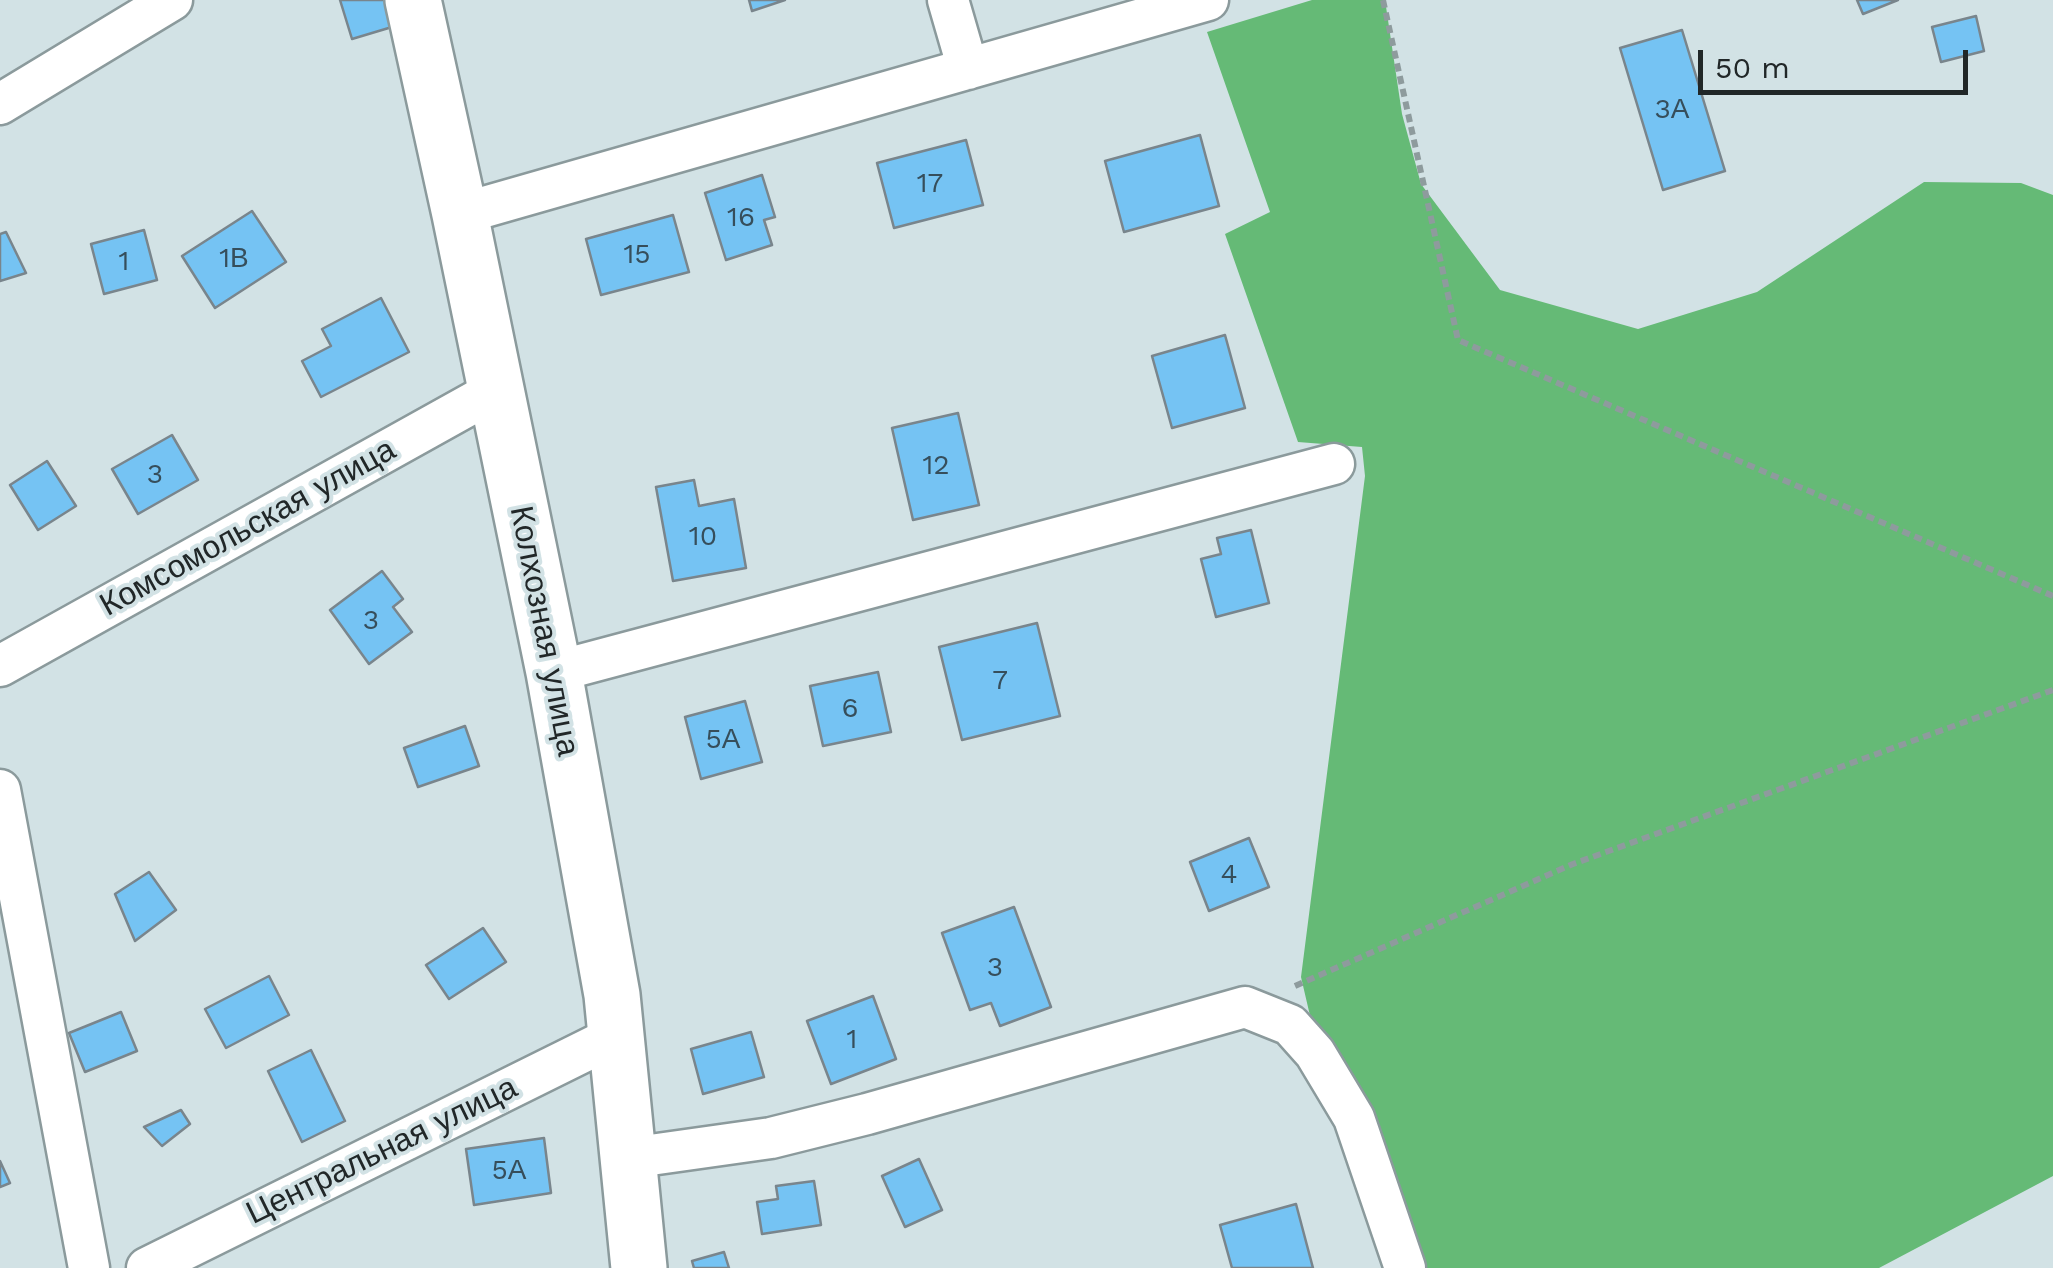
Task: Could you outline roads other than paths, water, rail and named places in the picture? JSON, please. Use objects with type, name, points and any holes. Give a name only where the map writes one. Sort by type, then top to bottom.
[{"type":"main road","name":"Колхозная улица","points":[[412,0],[554,672],[617,1035],[639,1268]]},
{"type":"street","points":[[0,104],[172,0]]},
{"type":"street","points":[[948,0],[968,69]]},
{"type":"street","points":[[460,214],[1208,0]]},
{"type":"street","name":"Комсомольская улица","points":[[0,666],[496,390]]},
{"type":"street","points":[[554,672],[1334,464]]},
{"type":"street","points":[[0,790],[89,1268]]},
{"type":"street","points":[[628,1158],[771,1138],[1245,1008],[1290,1026],[1315,1054],[1335,1086],[1354,1118],[1405,1268]]},
{"type":"street","name":"Центральная улица","points":[[147,1268],[617,1035]]}]
